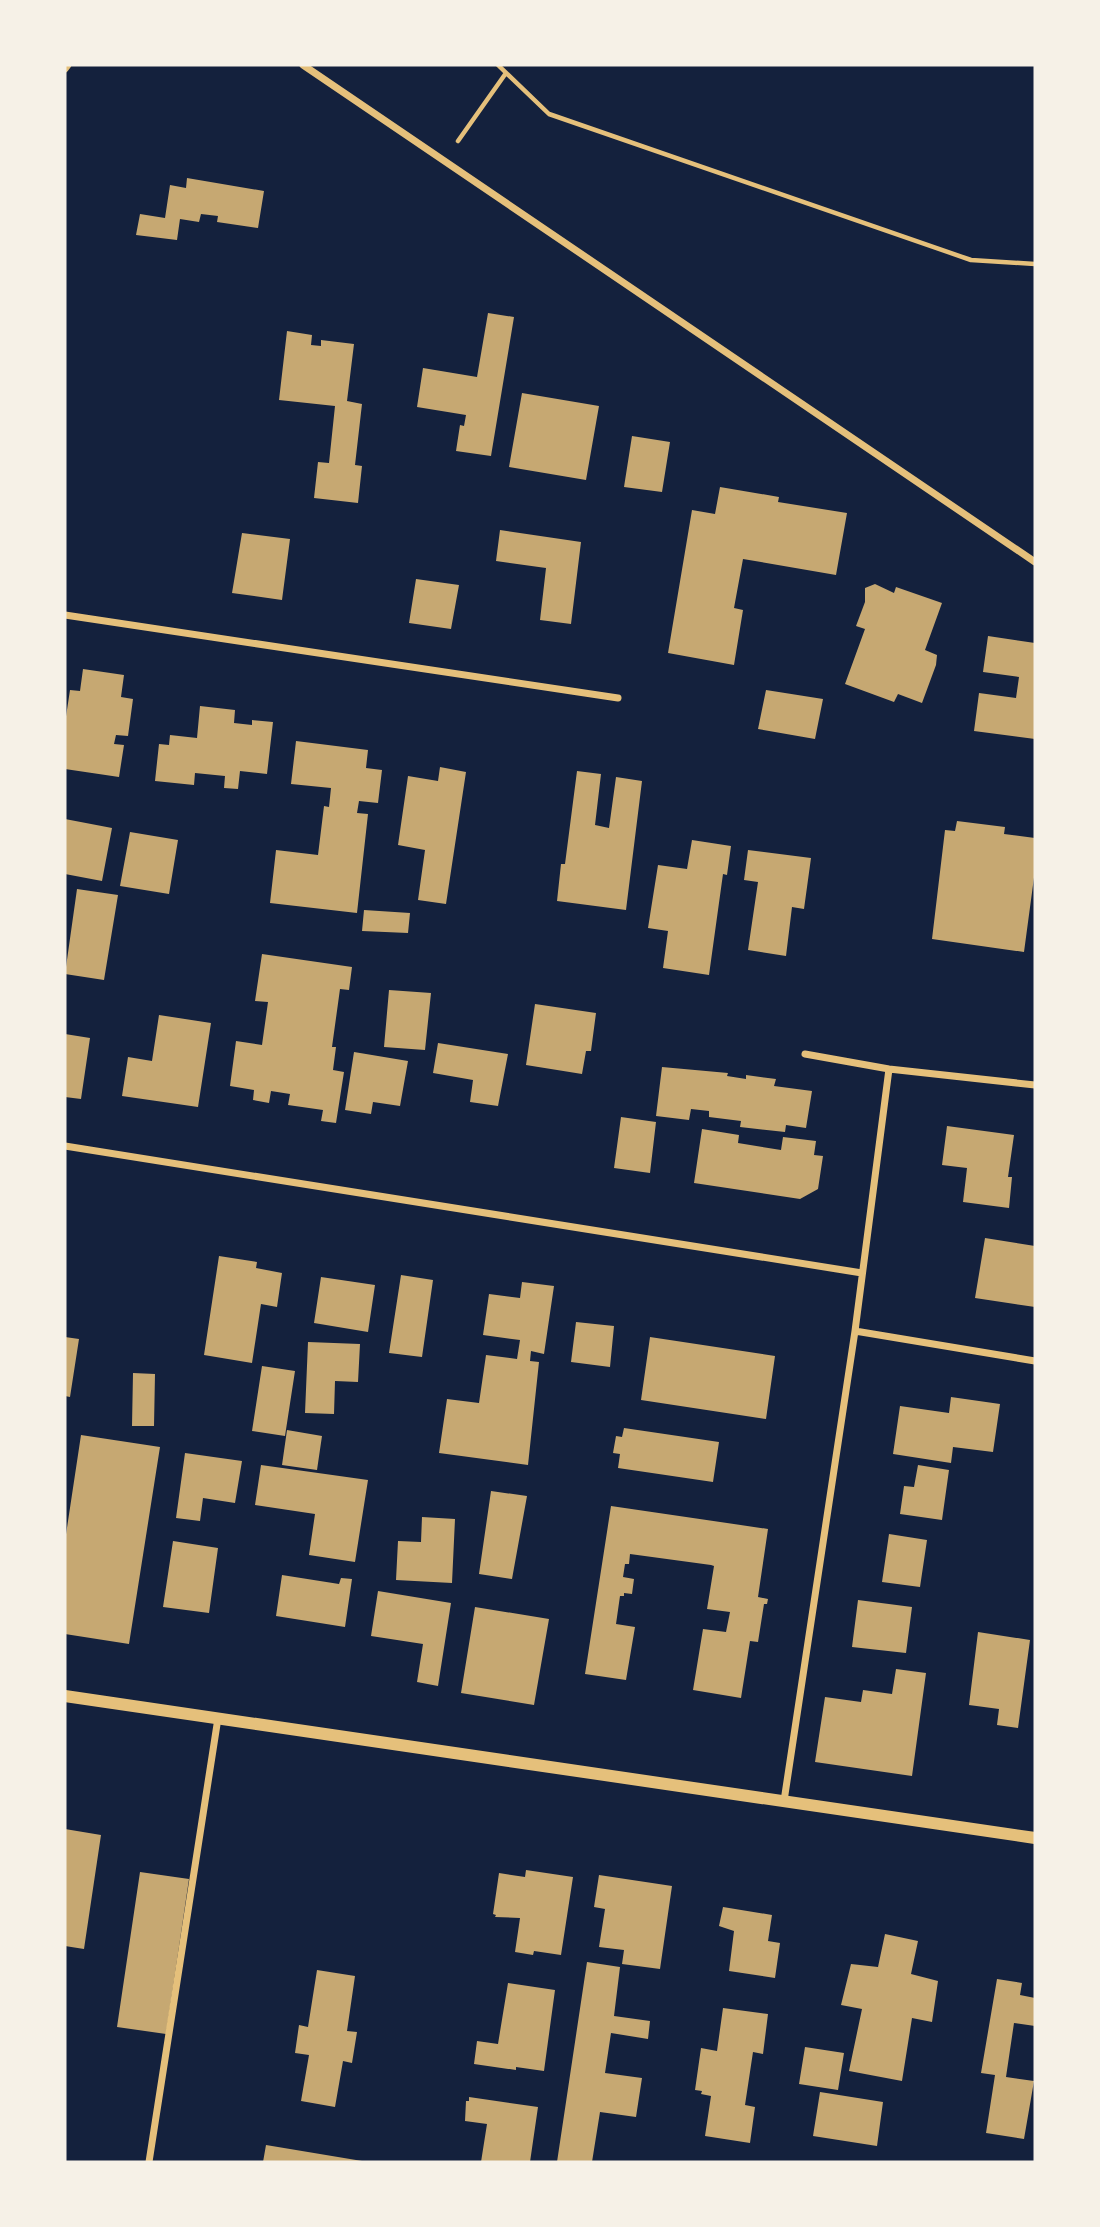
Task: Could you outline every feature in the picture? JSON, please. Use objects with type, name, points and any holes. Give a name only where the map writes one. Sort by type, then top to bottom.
[{"type":"street","points":[[65,69],[68,65]]},
{"type":"street","points":[[303,65],[1035,562]]},
{"type":"street","points":[[65,615],[618,698]]},
{"type":"street","points":[[805,1054],[889,1069],[1035,1086]]},
{"type":"street","points":[[784,1801],[855,1331],[889,1069]]},
{"type":"street","points":[[65,1146],[862,1273]]},
{"type":"street","points":[[855,1331],[1035,1361]]},
{"type":"street","points":[[65,1696],[1035,1838]]},
{"type":"street","points":[[149,2162],[218,1718]]},
{"type":"path","points":[[498,65],[550,114],[971,260],[1035,264]]},
{"type":"path","points":[[455,146],[506,73]]},
{"type":"building","points":[[187,178],[264,191],[258,228],[217,222],[218,216],[201,214],[199,222],[180,219],[177,240],[136,235],[140,214],[165,218],[170,185],[186,188]]},
{"type":"building","points":[[488,313],[514,317],[491,456],[456,451],[460,425],[464,426],[466,415],[417,407],[423,368],[477,377]]},
{"type":"building","points":[[287,331],[312,335],[311,345],[321,346],[321,340],[354,344],[347,401],[362,404],[355,465],[362,466],[358,503],[314,498],[318,462],[329,463],[335,406],[279,400]]},
{"type":"building","points":[[522,393],[599,406],[586,480],[509,467]]},
{"type":"building","points":[[632,436],[670,442],[662,492],[624,487]]},
{"type":"building","points":[[720,487],[779,497],[778,502],[847,513],[836,575],[743,559],[734,608],[743,610],[734,665],[668,653],[692,510],[715,514]]},
{"type":"building","points":[[500,530],[581,542],[571,624],[540,620],[546,568],[496,561]]},
{"type":"building","points":[[242,533],[290,539],[282,600],[232,593]]},
{"type":"building","points":[[416,579],[459,585],[451,629],[409,623]]},
{"type":"building","points":[[875,584],[894,593],[896,587],[942,603],[925,650],[937,655],[922,703],[898,694],[894,702],[845,684],[865,629],[856,626],[865,602],[865,588]]},
{"type":"building","points":[[988,636],[1035,643],[1035,739],[974,731],[979,693],[1016,698],[1019,677],[983,672]]},
{"type":"building","points":[[83,669],[124,675],[121,697],[133,699],[128,736],[116,735],[114,744],[124,745],[119,777],[65,769],[65,723],[70,690],[80,691]]},
{"type":"building","points":[[766,690],[823,699],[815,739],[758,729]]},
{"type":"building","points":[[200,706],[235,710],[234,723],[252,725],[252,720],[273,722],[267,774],[240,771],[238,789],[224,788],[225,776],[195,773],[194,785],[155,781],[159,744],[169,745],[170,735],[197,738]]},
{"type":"building","points":[[296,741],[368,750],[366,768],[382,770],[378,803],[359,801],[357,813],[368,814],[357,913],[270,903],[276,850],[318,855],[324,806],[329,807],[331,788],[291,784]]},
{"type":"building","points":[[440,767],[466,772],[446,904],[418,900],[425,850],[398,845],[408,776],[438,781]]},
{"type":"building","points":[[577,771],[601,774],[595,825],[609,828],[616,777],[642,781],[626,910],[557,901],[561,864],[565,864]]},
{"type":"building","points":[[65,819],[112,828],[102,881],[65,874]]},
{"type":"building","points":[[957,821],[1005,827],[1004,834],[1035,838],[1035,870],[1024,952],[932,939],[945,830],[955,831]]},
{"type":"building","points":[[130,832],[178,840],[169,894],[120,886]]},
{"type":"building","points":[[692,840],[731,846],[727,875],[723,874],[709,975],[663,968],[668,931],[648,928],[658,865],[687,869]]},
{"type":"building","points":[[748,850],[811,858],[804,909],[792,907],[786,956],[748,950],[758,882],[744,880]]},
{"type":"building","points":[[77,889],[118,895],[104,980],[65,974]]},
{"type":"building","points":[[364,910],[410,913],[408,933],[362,931]]},
{"type":"building","points":[[262,954],[352,967],[349,990],[340,989],[332,1047],[336,1047],[333,1070],[344,1072],[336,1123],[321,1121],[323,1110],[288,1105],[290,1094],[271,1091],[269,1103],[253,1100],[254,1090],[230,1086],[236,1041],[262,1045],[268,1002],[255,1001]]},
{"type":"building","points":[[389,990],[431,993],[425,1050],[384,1047]]},
{"type":"building","points":[[535,1004],[596,1013],[591,1051],[586,1051],[582,1074],[526,1065]]},
{"type":"building","points":[[159,1015],[211,1023],[198,1107],[122,1096],[128,1057],[152,1061]]},
{"type":"building","points":[[65,1034],[90,1038],[81,1099],[65,1097]]},
{"type":"building","points":[[438,1043],[508,1054],[498,1106],[470,1102],[473,1080],[433,1073]]},
{"type":"building","points":[[354,1052],[408,1061],[400,1106],[373,1102],[371,1114],[345,1110]]},
{"type":"building","points":[[662,1067],[728,1073],[727,1076],[746,1079],[746,1075],[776,1079],[774,1086],[812,1091],[806,1128],[786,1125],[785,1132],[740,1127],[741,1121],[709,1117],[709,1111],[691,1109],[689,1120],[656,1116]]},
{"type":"building","points":[[621,1117],[656,1122],[650,1173],[614,1168]]},
{"type":"building","points":[[947,1126],[1014,1135],[1008,1177],[1012,1177],[1009,1208],[963,1202],[967,1168],[942,1165]]},
{"type":"building","points":[[702,1129],[739,1135],[738,1143],[781,1150],[783,1137],[816,1141],[814,1155],[823,1156],[818,1189],[800,1199],[694,1183]]},
{"type":"building","points":[[985,1238],[1035,1246],[1035,1307],[975,1298]]},
{"type":"building","points":[[219,1256],[257,1262],[256,1268],[282,1273],[277,1307],[261,1304],[252,1363],[204,1355]]},
{"type":"building","points":[[401,1275],[433,1280],[422,1357],[389,1353]]},
{"type":"building","points":[[321,1277],[375,1285],[368,1332],[314,1323]]},
{"type":"building","points":[[522,1282],[554,1286],[544,1354],[531,1351],[530,1361],[539,1362],[528,1465],[439,1453],[447,1399],[479,1403],[486,1355],[517,1359],[520,1340],[483,1335],[489,1294],[520,1298]]},
{"type":"building","points":[[576,1322],[614,1326],[610,1367],[571,1362]]},
{"type":"building","points":[[65,1337],[79,1339],[70,1397],[65,1396]]},
{"type":"building","points":[[650,1337],[775,1356],[766,1419],[641,1400]]},
{"type":"building","points":[[308,1342],[360,1344],[358,1382],[335,1381],[334,1414],[305,1413]]},
{"type":"building","points":[[262,1366],[295,1371],[285,1436],[252,1431]]},
{"type":"building","points":[[133,1373],[155,1374],[154,1426],[132,1426]]},
{"type":"building","points":[[951,1397],[1000,1404],[993,1452],[953,1447],[951,1463],[893,1454],[900,1406],[949,1413]]},
{"type":"building","points":[[624,1428],[719,1442],[713,1482],[618,1468],[620,1454],[613,1453],[616,1436],[622,1437]]},
{"type":"building","points":[[287,1430],[322,1436],[317,1470],[282,1465]]},
{"type":"building","points":[[81,1435],[160,1447],[129,1644],[65,1634],[65,1541]]},
{"type":"building","points":[[185,1453],[242,1461],[235,1503],[203,1498],[200,1521],[176,1518]]},
{"type":"building","points":[[261,1465],[368,1480],[355,1562],[309,1555],[315,1514],[255,1505]]},
{"type":"building","points":[[918,1465],[949,1470],[942,1520],[900,1514],[904,1486],[914,1487]]},
{"type":"building","points":[[491,1491],[527,1496],[512,1579],[479,1574]]},
{"type":"building","points":[[611,1506],[768,1529],[758,1597],[768,1599],[767,1604],[764,1604],[758,1642],[750,1641],[741,1698],[693,1690],[703,1629],[726,1632],[730,1612],[707,1609],[714,1566],[711,1565],[630,1554],[623,1577],[634,1579],[632,1594],[624,1593],[624,1596],[620,1596],[616,1624],[635,1627],[626,1680],[585,1674]]},
{"type":"building","points":[[422,1517],[455,1519],[452,1583],[396,1580],[398,1541],[421,1542]]},
{"type":"building","points":[[889,1534],[927,1540],[920,1587],[882,1582]]},
{"type":"building","points":[[173,1541],[218,1548],[209,1613],[163,1607]]},
{"type":"building","points":[[282,1575],[339,1584],[341,1578],[352,1579],[345,1627],[276,1616]]},
{"type":"building","points":[[378,1591],[451,1603],[438,1686],[417,1682],[423,1644],[371,1636]]},
{"type":"building","points":[[858,1600],[912,1607],[906,1653],[852,1647]]},
{"type":"building","points":[[475,1607],[549,1619],[534,1705],[461,1693]]},
{"type":"building","points":[[978,1632],[1030,1640],[1018,1728],[997,1725],[999,1709],[969,1705]]},
{"type":"building","points":[[896,1669],[926,1673],[912,1776],[815,1762],[825,1697],[861,1702],[863,1690],[892,1694]]},
{"type":"building","points":[[65,1829],[101,1835],[84,1949],[65,1946]]},
{"type":"building","points":[[526,1870],[573,1877],[561,1955],[534,1951],[533,1955],[515,1952],[520,1918],[495,1917],[493,1914],[499,1873],[525,1877]]},
{"type":"building","points":[[140,1872],[189,1879],[166,2034],[117,2027]]},
{"type":"building","points":[[599,1875],[672,1886],[660,1969],[622,1964],[624,1950],[599,1947],[605,1909],[594,1907]]},
{"type":"building","points":[[723,1907],[772,1915],[768,1941],[780,1943],[775,1978],[729,1971],[734,1931],[719,1926]]},
{"type":"building","points":[[885,1934],[918,1941],[911,1974],[938,1981],[932,2022],[912,2018],[902,2081],[849,2071],[862,2009],[841,2005],[851,1964],[878,1967]]},
{"type":"building","points":[[587,1962],[620,1967],[614,2016],[650,2021],[648,2039],[611,2033],[605,2073],[642,2078],[636,2117],[600,2112],[592,2162],[557,2162]]},
{"type":"building","points":[[317,1970],[355,1976],[347,2031],[357,2032],[352,2063],[343,2061],[335,2107],[301,2101],[309,2055],[295,2053],[299,2025],[308,2027]]},
{"type":"building","points":[[997,1979],[1022,1983],[1020,1995],[1035,1998],[1035,2026],[1014,2023],[1006,2077],[1034,2081],[1024,2139],[986,2133],[995,2075],[981,2073]]},
{"type":"building","points":[[508,1983],[555,1990],[544,2071],[474,2064],[477,2041],[498,2044]]},
{"type":"building","points":[[723,2008],[768,2014],[763,2054],[753,2052],[745,2105],[755,2107],[750,2143],[705,2136],[711,2096],[695,2090],[701,2048],[717,2051]]},
{"type":"building","points":[[805,2047],[844,2053],[838,2090],[799,2084]]},
{"type":"building","points":[[820,2092],[883,2102],[877,2146],[813,2136]]},
{"type":"building","points":[[469,2097],[538,2107],[530,2162],[481,2162],[487,2124],[465,2121],[466,2101],[469,2101]]},
{"type":"building","points":[[266,2145],[362,2161],[362,2162],[263,2162]]}]
